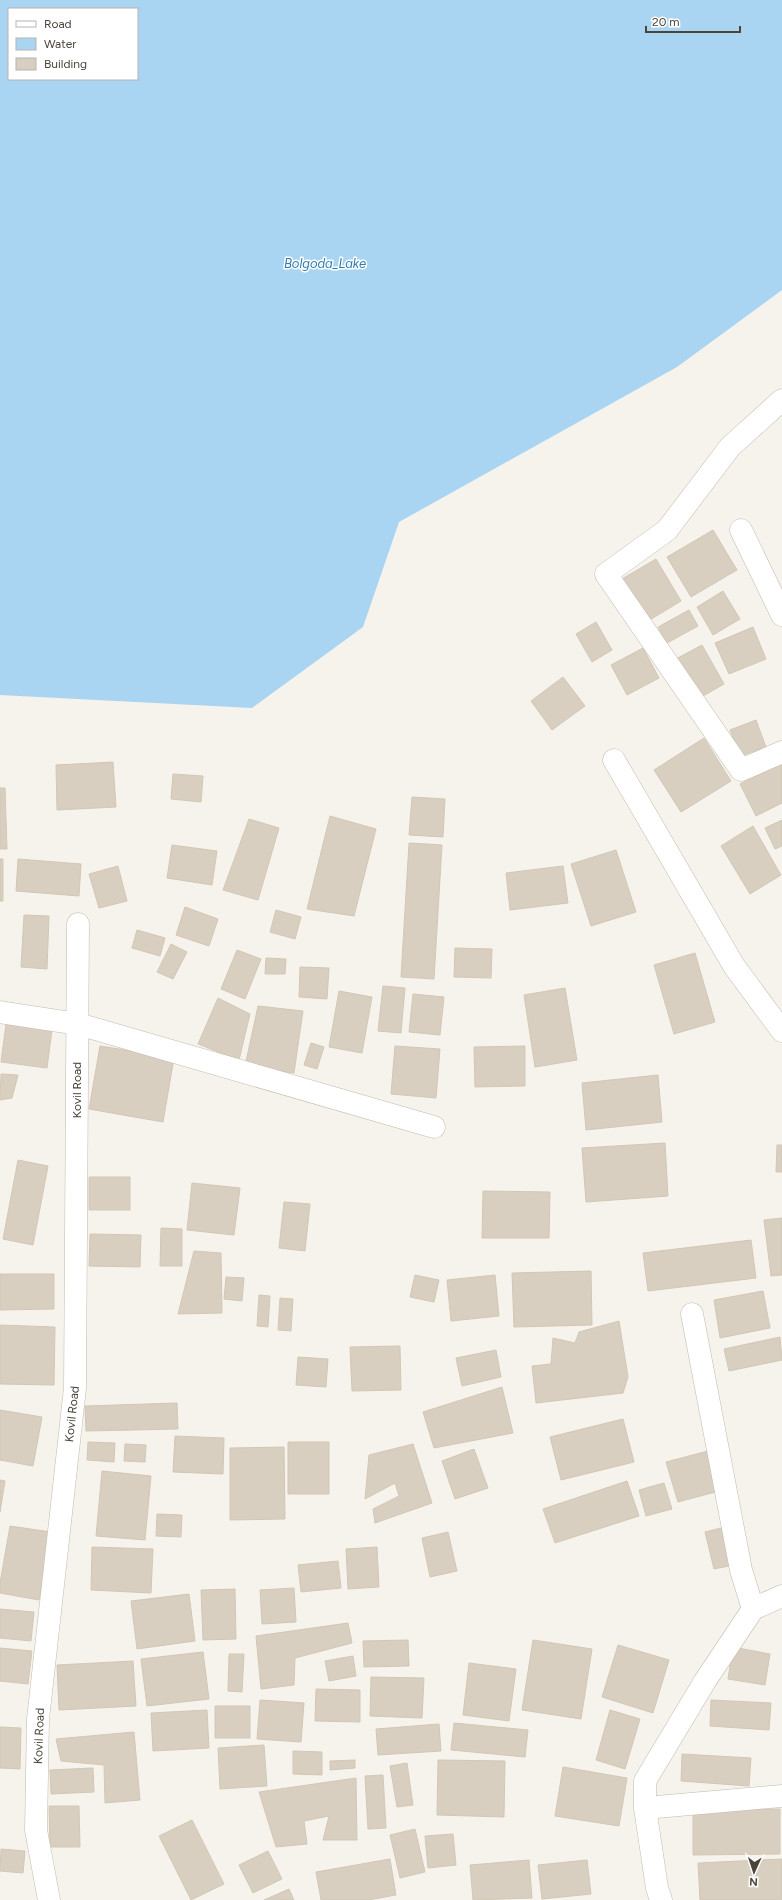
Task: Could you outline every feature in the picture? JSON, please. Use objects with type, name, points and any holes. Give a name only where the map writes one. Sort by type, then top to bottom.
[{"type":"street","points":[[782,400],[730,447],[668,530],[606,574],[741,770],[782,752]]},
{"type":"street","points":[[741,530],[782,615]]},
{"type":"street","points":[[614,760],[734,966],[782,1032]]},
{"type":"street","name":"Kovil Road","points":[[49,1900],[36,1830],[38,1719],[75,1388],[78,924]]},
{"type":"street","points":[[0,1012],[78,1024],[434,1127]]},
{"type":"street","points":[[692,1314],[741,1570],[753,1609]]},
{"type":"street","points":[[661,1900],[657,1888],[645,1808],[645,1781],[704,1681],[753,1609],[782,1596]]},
{"type":"street","points":[[645,1808],[782,1796]]},
{"type":"water","name":"Bolgoda_Lake","points":[[0,0],[782,0],[782,290],[677,367],[399,522],[363,627],[252,708],[0,695]]},
{"type":"building","points":[[713,530],[737,570],[691,597],[667,557]]},
{"type":"building","points":[[656,559],[681,601],[648,621],[622,579]]},
{"type":"building","points":[[723,591],[740,619],[713,635],[697,607]]},
{"type":"building","points":[[689,610],[698,626],[667,643],[658,627]]},
{"type":"building","points":[[596,622],[612,650],[592,662],[576,634]]},
{"type":"building","points":[[753,627],[766,659],[729,674],[715,643]]},
{"type":"building","points":[[702,645],[724,684],[696,700],[674,660]]},
{"type":"building","points":[[643,648],[659,678],[627,695],[611,665]]},
{"type":"building","points":[[563,677],[585,706],[552,730],[531,701]]},
{"type":"building","points":[[756,720],[766,747],[740,756],[730,730]]},
{"type":"building","points":[[704,738],[731,781],[681,812],[654,770]]},
{"type":"building","points":[[113,762],[116,807],[57,810],[56,765]]},
{"type":"building","points":[[782,763],[782,803],[756,816],[740,784]]},
{"type":"building","points":[[173,774],[203,776],[201,802],[171,799]]},
{"type":"building","points":[[0,788],[5,788],[7,849],[0,849]]},
{"type":"building","points":[[412,797],[445,799],[443,837],[409,835]]},
{"type":"building","points":[[330,816],[376,829],[354,916],[307,909]]},
{"type":"building","points":[[249,819],[279,828],[258,900],[223,890]]},
{"type":"building","points":[[782,820],[782,846],[775,849],[765,828]]},
{"type":"building","points":[[753,826],[781,875],[750,894],[721,846]]},
{"type":"building","points":[[409,843],[442,845],[434,979],[401,977]]},
{"type":"building","points":[[172,845],[217,851],[212,885],[167,878]]},
{"type":"building","points":[[616,850],[636,912],[591,926],[571,864]]},
{"type":"building","points":[[0,859],[3,859],[3,901],[0,901]]},
{"type":"building","points":[[18,859],[81,864],[79,896],[16,891]]},
{"type":"building","points":[[118,866],[127,901],[99,908],[89,874]]},
{"type":"building","points":[[563,866],[568,903],[510,910],[506,873]]},
{"type":"building","points":[[185,907],[218,919],[209,946],[176,935]]},
{"type":"building","points":[[276,910],[301,917],[295,939],[270,932]]},
{"type":"building","points":[[24,915],[49,916],[47,969],[21,967]]},
{"type":"building","points":[[137,930],[165,938],[160,956],[132,948]]},
{"type":"building","points":[[171,944],[187,952],[173,979],[157,972]]},
{"type":"building","points":[[455,948],[492,949],[491,978],[454,977]]},
{"type":"building","points":[[237,950],[261,959],[245,999],[221,989]]},
{"type":"building","points":[[695,953],[715,1022],[674,1034],[654,965]]},
{"type":"building","points":[[266,958],[286,959],[285,974],[265,974]]},
{"type":"building","points":[[300,967],[329,968],[327,999],[299,997]]},
{"type":"building","points":[[383,986],[405,988],[401,1033],[378,1031]]},
{"type":"building","points":[[565,988],[577,1060],[535,1067],[524,995]]},
{"type":"building","points":[[339,991],[372,997],[362,1053],[329,1047]]},
{"type":"building","points":[[413,994],[444,997],[440,1035],[409,1032]]},
{"type":"building","points":[[218,998],[250,1014],[239,1060],[198,1044]]},
{"type":"building","points":[[258,1006],[303,1011],[294,1073],[245,1066]]},
{"type":"building","points":[[6,1024],[52,1030],[47,1068],[1,1062]]},
{"type":"building","points":[[311,1043],[324,1047],[317,1069],[304,1065]]},
{"type":"building","points":[[100,1046],[174,1058],[163,1122],[89,1109]]},
{"type":"building","points":[[395,1046],[440,1049],[436,1098],[391,1094]]},
{"type":"building","points":[[525,1046],[525,1086],[475,1087],[474,1047]]},
{"type":"building","points":[[1,1074],[18,1075],[12,1098],[0,1100]]},
{"type":"building","points":[[658,1075],[662,1122],[586,1130],[582,1083]]},
{"type":"building","points":[[665,1143],[668,1196],[586,1202],[582,1148]]},
{"type":"building","points":[[777,1145],[782,1145],[782,1172],[776,1172]]},
{"type":"building","points":[[18,1160],[48,1166],[33,1245],[3,1239]]},
{"type":"building","points":[[89,1177],[130,1177],[130,1210],[89,1210]]},
{"type":"building","points":[[192,1183],[240,1188],[234,1235],[187,1230]]},
{"type":"building","points":[[483,1191],[550,1192],[549,1238],[482,1238]]},
{"type":"building","points":[[284,1202],[310,1204],[305,1251],[279,1248]]},
{"type":"building","points":[[782,1218],[782,1275],[771,1276],[764,1220]]},
{"type":"building","points":[[161,1228],[182,1229],[182,1266],[160,1266]]},
{"type":"building","points":[[90,1234],[141,1235],[140,1267],[89,1266]]},
{"type":"building","points":[[751,1240],[756,1278],[648,1291],[643,1253]]},
{"type":"building","points":[[194,1251],[221,1253],[222,1313],[178,1314]]},
{"type":"building","points":[[591,1271],[592,1325],[514,1327],[512,1273]]},
{"type":"building","points":[[0,1274],[54,1274],[54,1309],[0,1310]]},
{"type":"building","points":[[415,1275],[439,1280],[434,1302],[410,1297]]},
{"type":"building","points":[[495,1275],[499,1316],[451,1321],[447,1280]]},
{"type":"building","points":[[226,1277],[244,1278],[242,1301],[224,1299]]},
{"type":"building","points":[[763,1291],[770,1328],[720,1338],[714,1300]]},
{"type":"building","points":[[259,1295],[270,1296],[268,1327],[257,1326]]},
{"type":"building","points":[[280,1298],[293,1299],[291,1331],[278,1330]]},
{"type":"building","points":[[619,1321],[628,1377],[623,1393],[536,1403],[532,1366],[551,1364],[553,1338],[575,1343],[579,1332]]},
{"type":"building","points":[[0,1325],[55,1327],[54,1385],[0,1384]]},
{"type":"building","points":[[780,1337],[782,1360],[729,1371],[724,1349]]},
{"type":"building","points":[[400,1346],[401,1390],[352,1391],[350,1347]]},
{"type":"building","points":[[496,1350],[501,1377],[462,1386],[456,1358]]},
{"type":"building","points":[[298,1357],[328,1359],[326,1387],[296,1385]]},
{"type":"building","points":[[502,1387],[513,1433],[434,1448],[423,1412]]},
{"type":"building","points":[[177,1403],[178,1429],[86,1431],[85,1406]]},
{"type":"building","points":[[0,1410],[42,1417],[33,1466],[0,1460]]},
{"type":"building","points":[[623,1419],[634,1462],[561,1480],[550,1437]]},
{"type":"building","points":[[175,1436],[224,1438],[223,1474],[173,1472]]},
{"type":"building","points":[[88,1442],[115,1443],[114,1462],[87,1460]]},
{"type":"building","points":[[288,1442],[329,1442],[329,1494],[288,1494]]},
{"type":"building","points":[[125,1444],[146,1445],[145,1462],[124,1461]]},
{"type":"building","points":[[413,1444],[432,1503],[375,1523],[373,1509],[399,1496],[395,1483],[365,1499],[369,1455]]},
{"type":"building","points":[[284,1447],[285,1519],[230,1520],[230,1448]]},
{"type":"building","points":[[474,1449],[488,1488],[455,1499],[442,1461]]},
{"type":"building","points":[[708,1451],[719,1491],[678,1502],[666,1462]]},
{"type":"building","points":[[102,1471],[151,1476],[145,1540],[96,1536]]},
{"type":"building","points":[[0,1480],[5,1481],[0,1512]]},
{"type":"building","points":[[627,1481],[639,1516],[555,1543],[543,1509]]},
{"type":"building","points":[[664,1483],[672,1509],[646,1516],[639,1490]]},
{"type":"building","points":[[157,1514],[182,1515],[181,1537],[156,1536]]},
{"type":"building","points":[[10,1526],[51,1532],[39,1600],[0,1593],[0,1583]]},
{"type":"building","points":[[725,1527],[734,1565],[714,1569],[705,1532]]},
{"type":"building","points":[[448,1532],[457,1571],[430,1577],[422,1538]]},
{"type":"building","points":[[92,1547],[153,1549],[151,1593],[91,1590]]},
{"type":"building","points":[[377,1547],[379,1587],[348,1589],[346,1549]]},
{"type":"building","points":[[338,1561],[341,1588],[301,1592],[298,1565]]},
{"type":"building","points":[[294,1588],[296,1622],[262,1624],[260,1590]]},
{"type":"building","points":[[235,1589],[236,1639],[203,1640],[201,1590]]},
{"type":"building","points":[[189,1594],[195,1641],[137,1649],[131,1601]]},
{"type":"building","points":[[0,1609],[34,1612],[31,1641],[0,1638]]},
{"type":"building","points":[[348,1623],[352,1643],[295,1658],[294,1685],[261,1689],[256,1636]]},
{"type":"building","points":[[408,1640],[409,1666],[364,1667],[363,1641]]},
{"type":"building","points":[[533,1640],[592,1649],[581,1719],[522,1710]]},
{"type":"building","points":[[618,1645],[669,1660],[653,1713],[602,1697]]},
{"type":"building","points":[[733,1647],[770,1654],[765,1685],[728,1679]]},
{"type":"building","points":[[0,1648],[32,1651],[28,1684],[0,1681]]},
{"type":"building","points":[[203,1652],[209,1699],[147,1706],[141,1659]]},
{"type":"building","points":[[229,1654],[244,1654],[242,1692],[228,1691]]},
{"type":"building","points":[[353,1656],[356,1676],[329,1681],[325,1661]]},
{"type":"building","points":[[133,1661],[136,1706],[59,1710],[57,1665]]},
{"type":"building","points":[[469,1663],[516,1669],[509,1721],[463,1715]]},
{"type":"building","points":[[371,1677],[424,1678],[422,1718],[370,1716]]},
{"type":"building","points":[[316,1689],[360,1690],[360,1722],[315,1721]]},
{"type":"building","points":[[260,1700],[304,1703],[301,1742],[257,1739]]},
{"type":"building","points":[[711,1700],[771,1703],[769,1730],[710,1726]]},
{"type":"building","points":[[215,1706],[250,1706],[250,1738],[215,1738]]},
{"type":"building","points":[[207,1710],[209,1748],[153,1751],[151,1713]]},
{"type":"building","points":[[610,1710],[640,1719],[625,1769],[596,1760]]},
{"type":"building","points":[[454,1723],[528,1730],[525,1757],[451,1750]]},
{"type":"building","points":[[439,1724],[441,1751],[378,1755],[376,1729]]},
{"type":"building","points":[[0,1727],[21,1728],[20,1769],[0,1768]]},
{"type":"building","points":[[134,1732],[140,1800],[105,1803],[104,1765],[61,1761],[56,1739]]},
{"type":"building","points":[[264,1745],[267,1786],[220,1789],[218,1748]]},
{"type":"building","points":[[293,1751],[322,1752],[322,1775],[293,1774]]},
{"type":"building","points":[[682,1754],[751,1758],[749,1786],[681,1781]]},
{"type":"building","points":[[355,1760],[355,1768],[330,1770],[330,1761]]},
{"type":"building","points":[[438,1760],[505,1761],[504,1817],[437,1815]]},
{"type":"building","points":[[407,1763],[413,1805],[397,1807],[390,1766]]},
{"type":"building","points":[[563,1767],[627,1778],[619,1826],[555,1816]]},
{"type":"building","points":[[93,1768],[94,1792],[51,1794],[50,1770]]},
{"type":"building","points":[[383,1775],[386,1828],[368,1829],[365,1776]]},
{"type":"building","points":[[356,1778],[357,1840],[323,1840],[329,1816],[304,1821],[307,1844],[276,1847],[259,1792]]},
{"type":"building","points":[[49,1806],[79,1806],[80,1847],[50,1847]]},
{"type":"building","points":[[780,1809],[780,1854],[693,1855],[693,1810]]},
{"type":"building","points":[[192,1820],[224,1884],[191,1900],[159,1836]]},
{"type":"building","points":[[415,1829],[425,1872],[400,1878],[390,1835]]},
{"type":"building","points":[[453,1834],[456,1865],[428,1868],[425,1836]]},
{"type":"building","points":[[1,1849],[25,1851],[23,1873],[0,1871]]},
{"type":"building","points":[[268,1851],[282,1879],[253,1893],[239,1865]]},
{"type":"building","points":[[390,1859],[396,1895],[368,1900],[321,1900],[316,1872]]},
{"type":"building","points":[[782,1859],[782,1900],[700,1900],[698,1863]]},
{"type":"building","points":[[529,1860],[532,1898],[473,1900],[470,1865]]},
{"type":"building","points":[[587,1860],[591,1894],[542,1899],[538,1865]]},
{"type":"building","points":[[289,1889],[294,1900],[264,1900]]}]
